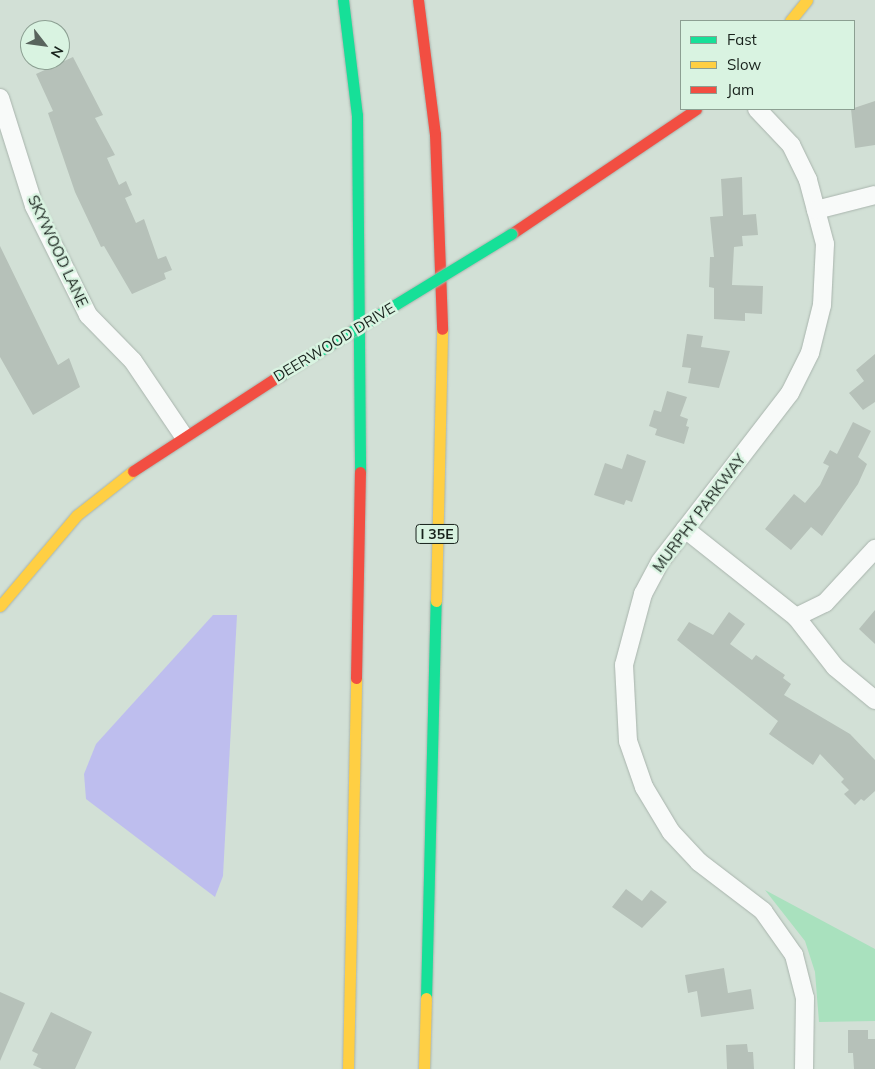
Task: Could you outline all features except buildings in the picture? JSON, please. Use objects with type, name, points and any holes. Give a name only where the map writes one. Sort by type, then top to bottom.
[{"type":"main road","points":[[343,0],[357,115],[361,418],[348,1069]]},
{"type":"main road","name":"I 35E","points":[[418,0],[435,134],[442,339],[424,1069]]},
{"type":"main road","points":[[791,20],[807,0]]},
{"type":"main road","name":"DEERWOOD DRIVE","points":[[0,606],[77,515],[183,435],[511,234],[695,110]]},
{"type":"street","name":"SKYWOOD LANE","points":[[0,98],[34,206],[88,315],[133,361],[183,435]]},
{"type":"street","name":"MURPHY PARKWAY","points":[[758,110],[791,145],[808,180],[825,244],[823,297],[810,353],[790,394],[660,562],[643,594],[624,665],[628,741],[644,787],[671,832],[699,862],[763,911],[794,955],[805,998],[804,1069]]},
{"type":"street","points":[[816,210],[875,195]]},
{"type":"street","points":[[685,529],[796,617],[835,667],[875,700]]},
{"type":"street","points":[[796,617],[825,603],[875,549]]},
{"type":"green space","points":[[765,890],[875,949],[875,1021],[819,1022],[815,972],[805,941]]},
{"type":"water","points":[[213,615],[237,615],[223,876],[215,897],[86,799],[84,774],[96,744]]},
{"type":"traffic: fast","points":[[343,0],[357,115],[360,472]]},
{"type":"traffic: fast","points":[[280,375],[511,234]]},
{"type":"traffic: fast","points":[[426,998],[436,601]]},
{"type":"traffic: slow","points":[[791,20],[807,0]]},
{"type":"traffic: slow","points":[[436,601],[442,329]]},
{"type":"traffic: slow","points":[[0,606],[77,515],[133,471]]},
{"type":"traffic: slow","points":[[348,1069],[356,678]]},
{"type":"traffic: slow","points":[[424,1069],[426,998]]},
{"type":"traffic: jam","points":[[418,0],[435,134],[442,329]]},
{"type":"traffic: jam","points":[[511,234],[695,110]]},
{"type":"traffic: jam","points":[[133,471],[280,375]]},
{"type":"traffic: jam","points":[[356,678],[360,472]]}]
